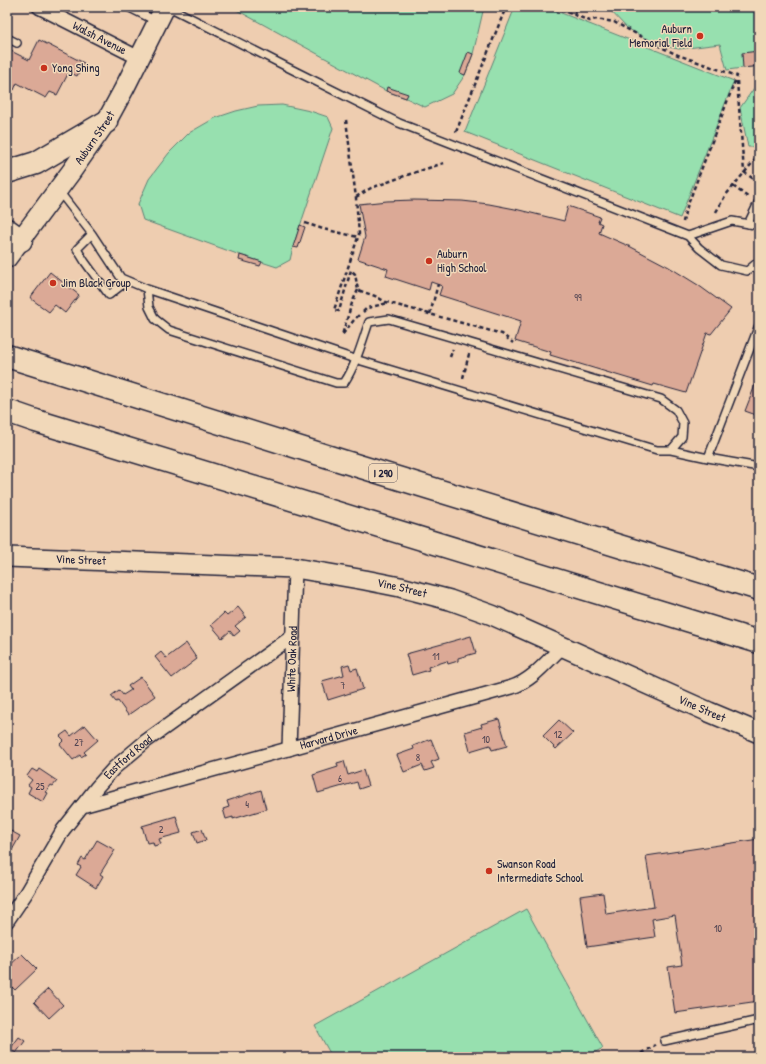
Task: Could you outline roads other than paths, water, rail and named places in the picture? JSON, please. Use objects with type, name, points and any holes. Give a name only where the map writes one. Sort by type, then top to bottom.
[{"type":"highway","points":[[7,172],[36,163],[106,122]]},
{"type":"highway","name":"I 290","points":[[7,356],[759,589]]},
{"type":"highway","points":[[7,411],[233,482],[759,642]]},
{"type":"street","name":"Walsh Avenue","points":[[39,7],[139,58]]},
{"type":"street","name":"Auburn Street","points":[[7,258],[14,235],[58,190],[106,122],[161,14]]},
{"type":"street","name":"Vine Street","points":[[11,557],[295,568],[365,580],[425,593],[492,615],[710,712],[759,732]]},
{"type":"street","name":"White Oak Road","points":[[289,749],[295,568]]},
{"type":"street","name":"Eastford Road","points":[[7,921],[26,893],[63,830],[104,778],[114,768],[134,750],[293,636]]},
{"type":"street","name":"Harvard Drive","points":[[82,806],[506,690],[519,685],[533,676],[563,646]]},
{"type":"lane","points":[[128,7],[161,14]]},
{"type":"lane","points":[[169,7],[399,123],[688,236],[699,248],[721,265],[747,271],[759,261]]},
{"type":"lane","points":[[7,38],[17,43]]},
{"type":"lane","points":[[58,190],[92,234],[121,278],[146,289],[355,359],[657,450],[671,450],[759,467]]},
{"type":"lane","points":[[748,224],[758,203]]},
{"type":"lane","points":[[688,236],[732,221],[755,225],[759,229]]},
{"type":"lane","points":[[92,234],[77,250],[84,262],[109,295],[127,280]]},
{"type":"lane","points":[[146,289],[149,307],[154,319],[169,330],[336,383],[344,383],[350,373],[369,322],[389,319],[660,399],[676,410],[682,423],[682,436],[671,450]]},
{"type":"lane","points":[[708,458],[759,324]]},
{"type":"lane","points":[[664,1041],[759,1020]]},
{"type":"place","name":"Auburn Memorial Field","points":[[700,36]]},
{"type":"place","name":"Yong Shing","points":[[44,68]]},
{"type":"place","name":"Auburn High School","points":[[429,261]]},
{"type":"place","name":"Jim Black Group","points":[[53,283]]},
{"type":"place","name":"Swanson Road Intermediate School","points":[[489,871]]}]
